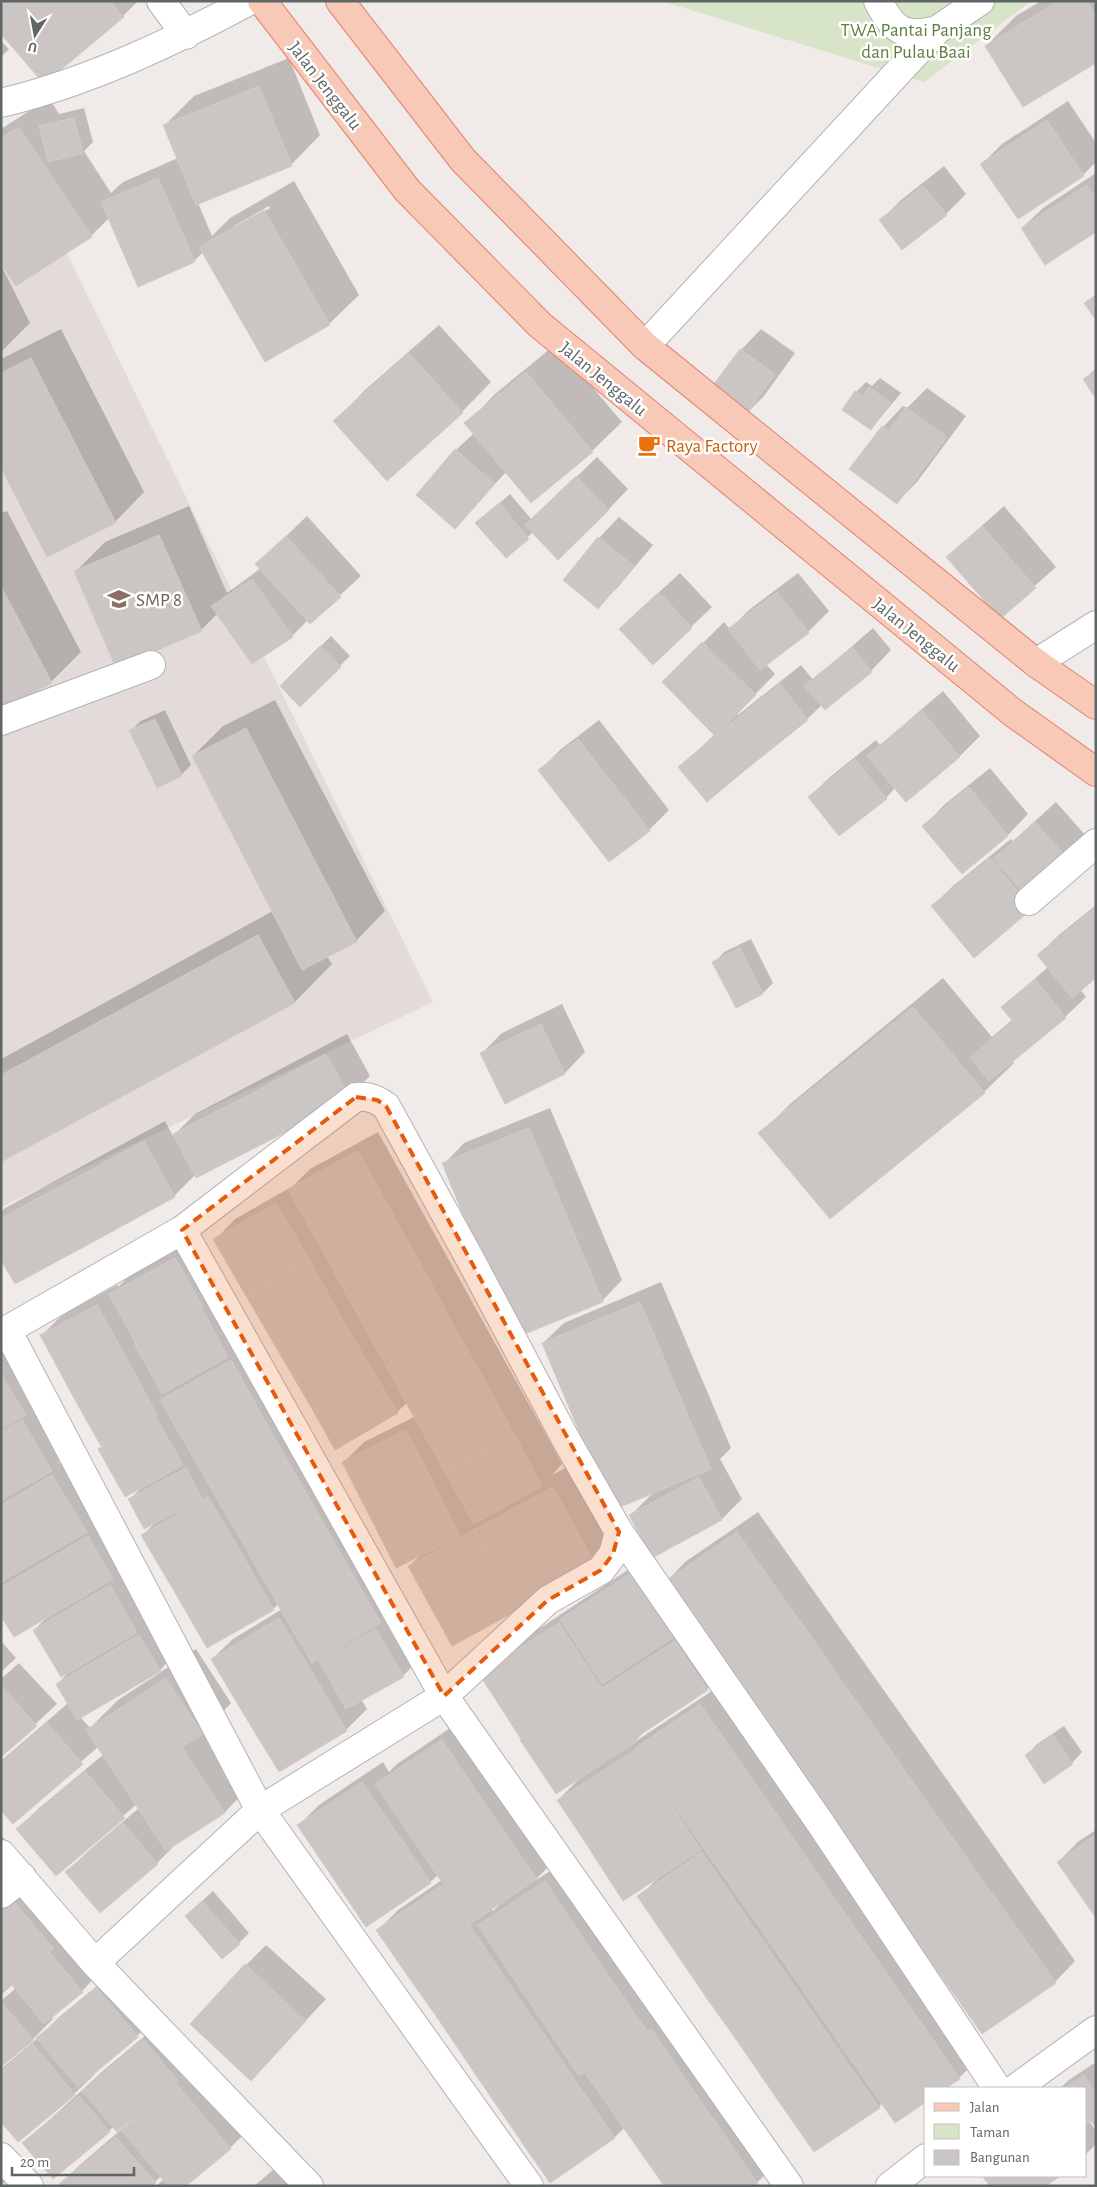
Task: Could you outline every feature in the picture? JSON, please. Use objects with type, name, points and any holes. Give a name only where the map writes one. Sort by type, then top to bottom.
[{"type":"main road","name":"Jalan Jenggalu","points":[[262,1],[407,190],[540,325],[1012,712],[1096,772]]},
{"type":"main road","points":[[340,1],[463,160],[645,346],[1036,664],[1096,705]]},
{"type":"street","points":[[161,1],[186,35]]},
{"type":"street","points":[[1,103],[45,92],[186,35],[249,1]]},
{"type":"street","points":[[878,1],[887,18],[910,34],[920,35],[937,30]]},
{"type":"street","points":[[645,346],[937,30],[980,1]]},
{"type":"street","points":[[1036,664],[1096,625]]},
{"type":"street","points":[[1,721],[151,665]]},
{"type":"street","points":[[1029,901],[1096,843]]},
{"type":"street","points":[[529,2186],[260,1810],[4,1324],[182,1230],[356,1097],[367,1096],[386,1106],[565,1438],[619,1532],[815,1816],[996,2087]]},
{"type":"street","points":[[182,1230],[444,1696],[790,2186]]},
{"type":"street","points":[[95,1963],[260,1810],[444,1696],[548,1600],[601,1570],[613,1554],[619,1532]]},
{"type":"street","points":[[1,1854],[22,1876],[95,1963],[309,2186]]},
{"type":"street","points":[[1,1894],[22,1876]]},
{"type":"street","points":[[1017,2087],[1096,2030]]},
{"type":"street","points":[[1,2157],[29,2186]]},
{"type":"street","points":[[890,2186],[924,2160]]},
{"type":"highlighted area","points":[[356,1097],[377,1100],[386,1106],[619,1532],[613,1554],[601,1570],[548,1600],[444,1696],[182,1230]]},
{"type":"shaded area","name":"SMP 8","points":[[33,184],[433,1002],[1,1207],[1,197]]},
{"type":"green space","name":"TWA Pantai Panjang dan Pulau Baai","points":[[662,1],[1031,1],[924,82]]},
{"type":"building","points":[[1,1],[110,1],[124,17],[44,84],[1,34]]},
{"type":"building","points":[[1058,1],[1087,1],[1096,16],[1096,63],[1023,107],[985,46]]},
{"type":"building","points":[[259,86],[292,166],[196,205],[163,125]]},
{"type":"building","points":[[74,118],[83,153],[48,162],[39,126]]},
{"type":"building","points":[[1047,120],[1084,176],[1018,219],[980,164]]},
{"type":"building","points":[[19,127],[92,237],[16,286],[1,264],[1,138]]},
{"type":"building","points":[[158,178],[195,262],[138,287],[101,202]]},
{"type":"building","points":[[1087,185],[1096,199],[1096,232],[1045,265],[1021,228]]},
{"type":"building","points":[[923,186],[947,215],[902,250],[879,220]]},
{"type":"building","points":[[264,210],[330,325],[265,362],[199,247]]},
{"type":"building","points":[[1096,295],[1096,320],[1084,303]]},
{"type":"building","points":[[740,349],[775,374],[744,418],[708,392]]},
{"type":"building","points":[[409,353],[463,413],[387,481],[333,421]]},
{"type":"building","points":[[31,358],[116,523],[47,557],[1,468],[1,373]]},
{"type":"building","points":[[1096,371],[1096,399],[1083,379]]},
{"type":"building","points":[[526,372],[593,452],[531,503],[464,423]]},
{"type":"building","points":[[869,387],[891,403],[871,430],[842,410],[855,391],[862,396]]},
{"type":"building","points":[[906,407],[947,437],[897,504],[849,469],[882,426],[889,430]]},
{"type":"building","points":[[455,449],[495,484],[455,529],[416,495]]},
{"type":"building","points":[[576,476],[609,510],[558,560],[525,525]]},
{"type":"building","points":[[499,503],[529,539],[506,558],[475,523]]},
{"type":"building","points":[[982,526],[1036,588],[1000,619],[946,557]]},
{"type":"building","points":[[159,535],[202,631],[116,668],[74,571]]},
{"type":"building","points":[[286,536],[341,597],[310,624],[255,564]]},
{"type":"building","points":[[598,537],[634,566],[598,609],[563,580]]},
{"type":"building","points":[[252,579],[293,637],[252,664],[211,606]]},
{"type":"building","points":[[1,586],[52,683],[1,709]]},
{"type":"building","points":[[659,592],[692,628],[653,665],[619,629]]},
{"type":"building","points":[[777,592],[809,633],[760,670],[728,629]]},
{"type":"building","points":[[702,642],[756,695],[715,736],[662,682]]},
{"type":"building","points":[[320,646],[341,667],[300,707],[280,686]]},
{"type":"building","points":[[852,647],[872,672],[825,710],[804,686]]},
{"type":"building","points":[[780,684],[808,720],[744,771],[715,736]]},
{"type":"building","points":[[922,711],[960,757],[906,802],[867,756]]},
{"type":"building","points":[[155,719],[182,776],[157,788],[129,730]]},
{"type":"building","points":[[246,728],[357,942],[302,970],[192,756]]},
{"type":"building","points":[[715,736],[744,771],[707,802],[678,767]]},
{"type":"building","points":[[578,739],[650,831],[609,862],[538,770]]},
{"type":"building","points":[[855,759],[887,799],[839,836],[808,797]]},
{"type":"building","points":[[969,787],[1008,836],[962,874],[922,826]]},
{"type":"building","points":[[1035,822],[1066,857],[1025,894],[993,859]]},
{"type":"building","points":[[990,858],[1032,909],[974,958],[931,906]]},
{"type":"building","points":[[1096,907],[1096,978],[1072,998],[1037,955]]},
{"type":"building","points":[[258,935],[295,1003],[1,1162],[1,1075]]},
{"type":"building","points":[[740,948],[763,994],[736,1008],[712,962]]},
{"type":"building","points":[[1035,979],[1066,1018],[989,1081],[970,1057],[1013,1022],[1001,1007]]},
{"type":"building","points":[[913,1007],[985,1093],[830,1219],[758,1133]]},
{"type":"building","points":[[541,1024],[565,1074],[505,1104],[480,1053]]},
{"type":"building","points":[[326,1054],[350,1097],[278,1136],[254,1092]]},
{"type":"building","points":[[254,1092],[278,1136],[196,1178],[173,1134]]},
{"type":"building","points":[[529,1128],[557,1193],[469,1229],[442,1163]]},
{"type":"building","points":[[144,1141],[175,1197],[91,1243],[59,1187]]},
{"type":"building","points":[[358,1151],[396,1220],[326,1257],[288,1189]]},
{"type":"building","points":[[59,1187],[91,1243],[15,1284],[1,1260],[1,1218]]},
{"type":"building","points":[[557,1193],[581,1250],[494,1286],[469,1229]]},
{"type":"building","points":[[276,1203],[309,1259],[246,1296],[213,1239]]},
{"type":"building","points":[[396,1220],[425,1272],[355,1310],[326,1257]]},
{"type":"building","points":[[581,1250],[603,1302],[515,1338],[494,1286]]},
{"type":"building","points":[[175,1258],[203,1307],[136,1344],[109,1294]]},
{"type":"building","points":[[309,1259],[342,1319],[280,1354],[246,1296]]},
{"type":"building","points":[[425,1272],[455,1328],[386,1366],[355,1310]]},
{"type":"building","points":[[640,1302],[661,1351],[563,1393],[542,1343]]},
{"type":"building","points":[[97,1305],[132,1368],[75,1400],[40,1335]]},
{"type":"building","points":[[202,1309],[228,1357],[162,1394],[135,1345]]},
{"type":"building","points":[[342,1319],[373,1371],[311,1407],[280,1354]]},
{"type":"building","points":[[455,1328],[484,1379],[414,1417],[386,1366]]},
{"type":"building","points":[[661,1351],[685,1409],[587,1450],[563,1393]]},
{"type":"building","points":[[231,1360],[264,1419],[194,1459],[160,1400]]},
{"type":"building","points":[[132,1368],[157,1415],[101,1446],[75,1400]]},
{"type":"building","points":[[373,1371],[398,1413],[335,1450],[311,1407]]},
{"type":"building","points":[[1,1374],[26,1415],[1,1429]]},
{"type":"building","points":[[484,1379],[514,1434],[445,1472],[414,1417]]},
{"type":"building","points":[[685,1409],[711,1469],[613,1510],[587,1450]]},
{"type":"building","points":[[156,1417],[183,1465],[125,1497],[98,1449]]},
{"type":"building","points":[[264,1419],[288,1461],[218,1500],[194,1459]]},
{"type":"building","points":[[22,1420],[52,1471],[1,1500],[1,1432]]},
{"type":"building","points":[[406,1430],[429,1474],[365,1507],[342,1462]]},
{"type":"building","points":[[514,1434],[542,1486],[474,1524],[445,1472]]},
{"type":"building","points":[[288,1461],[320,1517],[250,1556],[218,1500]]},
{"type":"building","points":[[186,1468],[202,1498],[144,1529],[128,1499]]},
{"type":"building","points":[[429,1474],[460,1536],[396,1568],[365,1507]]},
{"type":"building","points":[[52,1475],[87,1532],[1,1582],[1,1505]]},
{"type":"building","points":[[699,1477],[722,1520],[652,1558],[629,1515]]},
{"type":"building","points":[[553,1487],[597,1568],[518,1610],[474,1530]]},
{"type":"building","points":[[208,1496],[244,1558],[177,1596],[141,1535]]},
{"type":"building","points":[[320,1517],[352,1573],[282,1612],[250,1556]]},
{"type":"building","points":[[474,1530],[518,1610],[452,1646],[408,1566]]},
{"type":"building","points":[[737,1532],[772,1582],[698,1632],[663,1583]]},
{"type":"building","points":[[88,1536],[113,1579],[14,1637],[1,1616],[1,1587]]},
{"type":"building","points":[[244,1558],[274,1610],[207,1648],[177,1596]]},
{"type":"building","points":[[352,1573],[381,1623],[312,1663],[282,1612]]},
{"type":"building","points":[[631,1573],[674,1637],[602,1684],[560,1619]]},
{"type":"building","points":[[772,1582],[810,1635],[737,1686],[698,1632]]},
{"type":"building","points":[[110,1585],[137,1632],[61,1677],[33,1630]]},
{"type":"building","points":[[279,1618],[312,1672],[243,1713],[211,1659]]},
{"type":"building","points":[[559,1623],[601,1687],[521,1739],[479,1674]]},
{"type":"building","points":[[376,1629],[404,1677],[346,1709],[319,1661]]},
{"type":"building","points":[[139,1635],[161,1671],[77,1720],[56,1684]]},
{"type":"building","points":[[810,1635],[848,1690],[775,1741],[737,1686]]},
{"type":"building","points":[[675,1641],[708,1690],[637,1737],[604,1687]]},
{"type":"building","points":[[312,1672],[347,1731],[279,1772],[243,1713]]},
{"type":"building","points":[[166,1678],[203,1734],[182,1747],[225,1813],[166,1851],[86,1730]]},
{"type":"building","points":[[1,1685],[37,1726],[1,1757]]},
{"type":"building","points":[[602,1686],[637,1741],[556,1794],[520,1740]]},
{"type":"building","points":[[848,1690],[876,1729],[803,1780],[775,1741]]},
{"type":"building","points":[[700,1704],[737,1757],[672,1802],[635,1748]]},
{"type":"building","points":[[47,1723],[83,1764],[13,1824],[1,1811],[1,1763]]},
{"type":"building","points":[[876,1729],[912,1781],[839,1832],[803,1780]]},
{"type":"building","points":[[1053,1735],[1073,1764],[1044,1784],[1025,1755]]},
{"type":"building","points":[[442,1740],[475,1789],[409,1834],[375,1784]]},
{"type":"building","points":[[635,1750],[663,1791],[585,1842],[557,1800]]},
{"type":"building","points":[[737,1757],[771,1806],[705,1850],[672,1802]]},
{"type":"building","points":[[85,1771],[125,1818],[56,1876],[16,1829]]},
{"type":"building","points":[[912,1781],[945,1827],[872,1878],[839,1832]]},
{"type":"building","points":[[362,1782],[402,1840],[337,1884],[297,1825]]},
{"type":"building","points":[[475,1789],[508,1837],[441,1881],[409,1834]]},
{"type":"building","points":[[663,1791],[701,1850],[623,1901],[585,1842]]},
{"type":"building","points":[[771,1806],[808,1860],[743,1904],[705,1850]]},
{"type":"building","points":[[123,1823],[158,1864],[100,1913],[65,1872]]},
{"type":"building","points":[[945,1827],[982,1880],[909,1931],[872,1878]]},
{"type":"building","points":[[1096,1835],[1096,1918],[1057,1862]]},
{"type":"building","points":[[508,1837],[537,1879],[470,1924],[441,1881]]},
{"type":"building","points":[[402,1840],[431,1883],[366,1927],[337,1884]]},
{"type":"building","points":[[702,1852],[739,1906],[674,1950],[637,1896]]},
{"type":"building","points":[[808,1860],[842,1909],[777,1953],[743,1904]]},
{"type":"building","points":[[982,1880],[1015,1925],[941,1976],[909,1931]]},
{"type":"building","points":[[545,1881],[575,1926],[508,1970],[478,1925]]},
{"type":"building","points":[[441,1885],[473,1930],[407,1975],[376,1930]]},
{"type":"building","points":[[7,1893],[54,1949],[1,1992],[1,1897]]},
{"type":"building","points":[[202,1901],[240,1944],[222,1959],[185,1916]]},
{"type":"building","points":[[739,1906],[773,1955],[708,2000],[674,1950]]},
{"type":"building","points":[[842,1909],[874,1955],[809,1999],[777,1953]]},
{"type":"building","points":[[1015,1925],[1056,1983],[982,2034],[941,1976]]},
{"type":"building","points":[[575,1926],[611,1979],[544,2024],[508,1970]]},
{"type":"building","points":[[473,1930],[499,1969],[434,2013],[407,1975]]},
{"type":"building","points":[[50,1953],[83,1992],[44,2024],[12,1985]]},
{"type":"building","points":[[773,1955],[805,2001],[740,2045],[708,2000]]},
{"type":"building","points":[[874,1955],[911,2008],[846,2053],[809,1999]]},
{"type":"building","points":[[245,1964],[306,2021],[251,2081],[190,2024]]},
{"type":"building","points":[[499,1969],[548,2040],[482,2084],[434,2013]]},
{"type":"building","points":[[611,1979],[647,2031],[579,2076],[544,2024]]},
{"type":"building","points":[[97,1988],[138,2037],[78,2087],[36,2038]]},
{"type":"building","points":[[805,2001],[842,2055],[777,2099],[740,2045]]},
{"type":"building","points":[[1,2002],[34,2040],[1,2067]]},
{"type":"building","points":[[911,2008],[960,2079],[948,2087],[924,2087],[924,2103],[895,2123],[846,2053]]},
{"type":"building","points":[[651,2029],[687,2081],[622,2126],[586,2074]]},
{"type":"building","points":[[143,2039],[178,2081],[117,2132],[82,2091]]},
{"type":"building","points":[[548,2040],[577,2083],[512,2128],[482,2084]]},
{"type":"building","points":[[33,2044],[75,2095],[18,2142],[1,2122],[1,2071]]},
{"type":"building","points":[[842,2055],[880,2108],[814,2152],[777,2099]]},
{"type":"building","points":[[1084,2075],[1096,2094],[1095,2126],[1091,2121],[1087,2124],[1087,2087],[1066,2087]]},
{"type":"building","points":[[687,2081],[721,2130],[656,2174],[622,2126]]},
{"type":"building","points":[[577,2083],[615,2138],[550,2183],[512,2128]]},
{"type":"building","points":[[177,2084],[231,2149],[186,2186],[168,2186],[121,2130]]},
{"type":"building","points":[[79,2096],[110,2132],[53,2179],[22,2143]]},
{"type":"building","points":[[721,2130],[758,2184],[756,2186],[664,2186],[656,2174]]},
{"type":"building","points":[[116,2137],[156,2183],[152,2186],[60,2186],[59,2184]]},
{"type":"building","points":[[983,2177],[1059,2177],[1046,2186],[990,2186]]},
{"type":"place","name":"Raya Factory","points":[[649,445]]},
{"type":"place","name":"SMP 8","points":[[119,599]]}]
